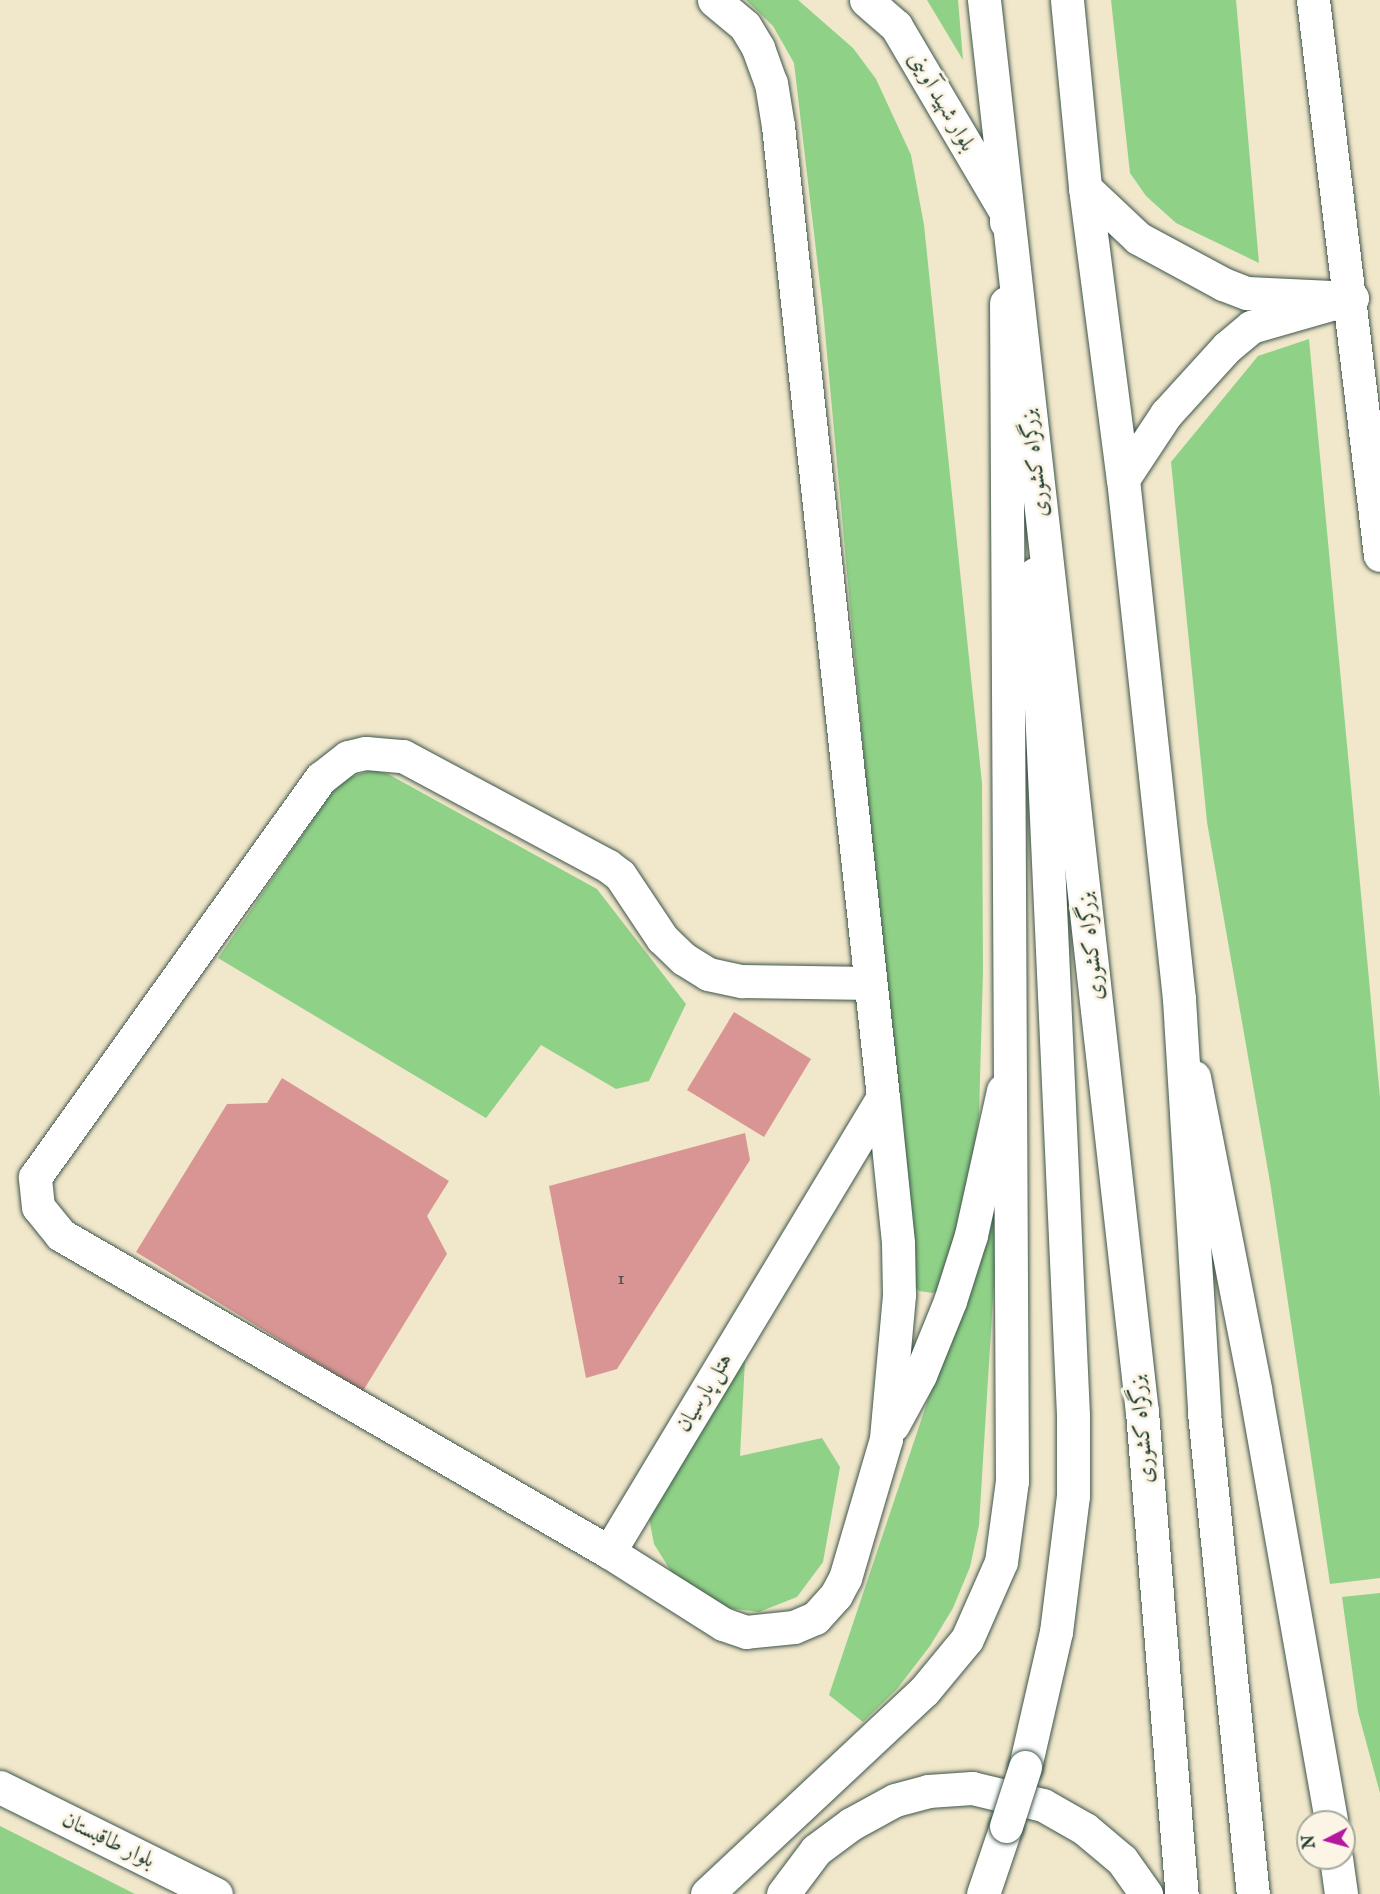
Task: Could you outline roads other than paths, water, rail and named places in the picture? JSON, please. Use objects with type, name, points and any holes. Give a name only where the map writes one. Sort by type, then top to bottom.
[{"type":"main road","points":[[714,0],[745,26],[758,48],[773,94],[883,1097],[898,1243],[899,1295],[886,1440],[854,1555],[836,1596],[815,1618],[794,1627],[746,1632],[723,1624],[609,1552],[62,1235],[38,1207],[35,1178],[42,1163],[321,778],[340,761],[366,753],[403,756],[608,866],[620,875],[662,938],[684,959],[708,974],[742,981],[870,983]]},
{"type":"main road","name":"بلوار شهید آوینی","points":[[866,0],[896,26],[1006,213]]},
{"type":"main road","name":"بزرگراه کشوری","points":[[984,0],[1140,1400],[1182,1894]]},
{"type":"main road","points":[[1067,0],[1085,188],[1123,479],[1179,999],[1204,1413],[1253,1894]]},
{"type":"main road","points":[[1313,0],[1352,298],[1380,555]]},
{"type":"main road","points":[[1085,188],[1138,238],[1223,284],[1247,293],[1352,298]]},
{"type":"main road","points":[[707,1894],[924,1691],[966,1639],[992,1587],[1001,1562],[1012,1481],[1006,213]]},
{"type":"main road","points":[[1123,479],[1166,414],[1227,347],[1251,327],[1352,298]]},
{"type":"main road","points":[[983,1894],[1024,1767],[1056,1632],[1073,1496],[1073,1415],[1025,367]]},
{"type":"main road","points":[[1179,999],[1255,1389],[1329,1810]]},
{"type":"main road","points":[[886,1440],[920,1375],[950,1301],[971,1235],[1010,1054]]},
{"type":"main road","name":"هتل پارسیان","points":[[609,1552],[883,1097]]},
{"type":"main road","name":"بلوار طاقبستان","points":[[0,1787],[216,1894]]},
{"type":"main road","points":[[783,1894],[816,1850],[850,1824],[895,1800],[928,1791],[972,1788],[1043,1805],[1085,1829],[1122,1860],[1146,1894]]},
{"type":"main road","points":[[1338,1870],[1341,1894]]}]
